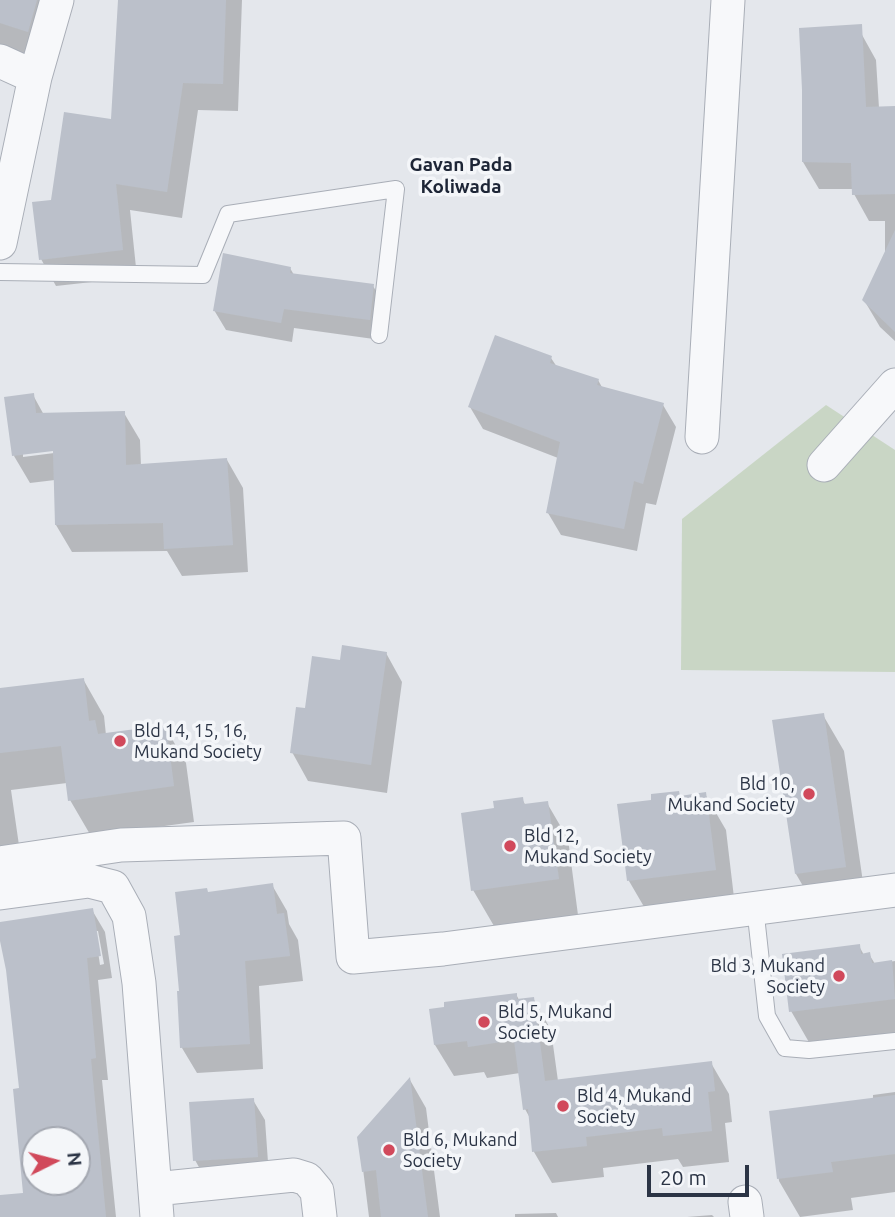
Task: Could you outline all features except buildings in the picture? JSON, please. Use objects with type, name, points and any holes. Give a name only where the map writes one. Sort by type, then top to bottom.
[{"type":"street","points":[[0,243],[35,77],[57,0]]},
{"type":"street","points":[[702,438],[728,0]]},
{"type":"street","points":[[0,61],[35,77]]},
{"type":"street","points":[[824,465],[895,385]]},
{"type":"street","points":[[0,863],[121,845],[344,838],[353,957],[443,949],[895,890]]},
{"type":"street","points":[[0,893],[89,881],[113,887],[129,916],[165,1203],[294,1175],[307,1179],[317,1191],[320,1217]]},
{"type":"lane","points":[[0,272],[203,275],[228,214],[396,189],[379,335]]},
{"type":"lane","points":[[755,907],[767,1016],[785,1048],[808,1050],[895,1041]]},
{"type":"green space","points":[[826,405],[895,450],[895,672],[681,670],[682,519]]},
{"type":"place","name":"Bld 14, 15, 16, Mukand Society","points":[[120,741]]},
{"type":"place","name":"Bld 10, Mukand Society","points":[[809,794]]},
{"type":"place","name":"Bld 12, Mukand Society","points":[[510,846]]},
{"type":"place","name":"Bld 3, Mukand Society","points":[[839,976]]},
{"type":"place","name":"Bld 5, Mukand Society","points":[[484,1022]]},
{"type":"place","name":"Bld 4, Mukand Society","points":[[563,1106]]},
{"type":"place","name":"Bld 6, Mukand Society","points":[[389,1150]]},
{"type":"district","name":"Gavan Pada Koliwada","points":[[461,176]]}]
